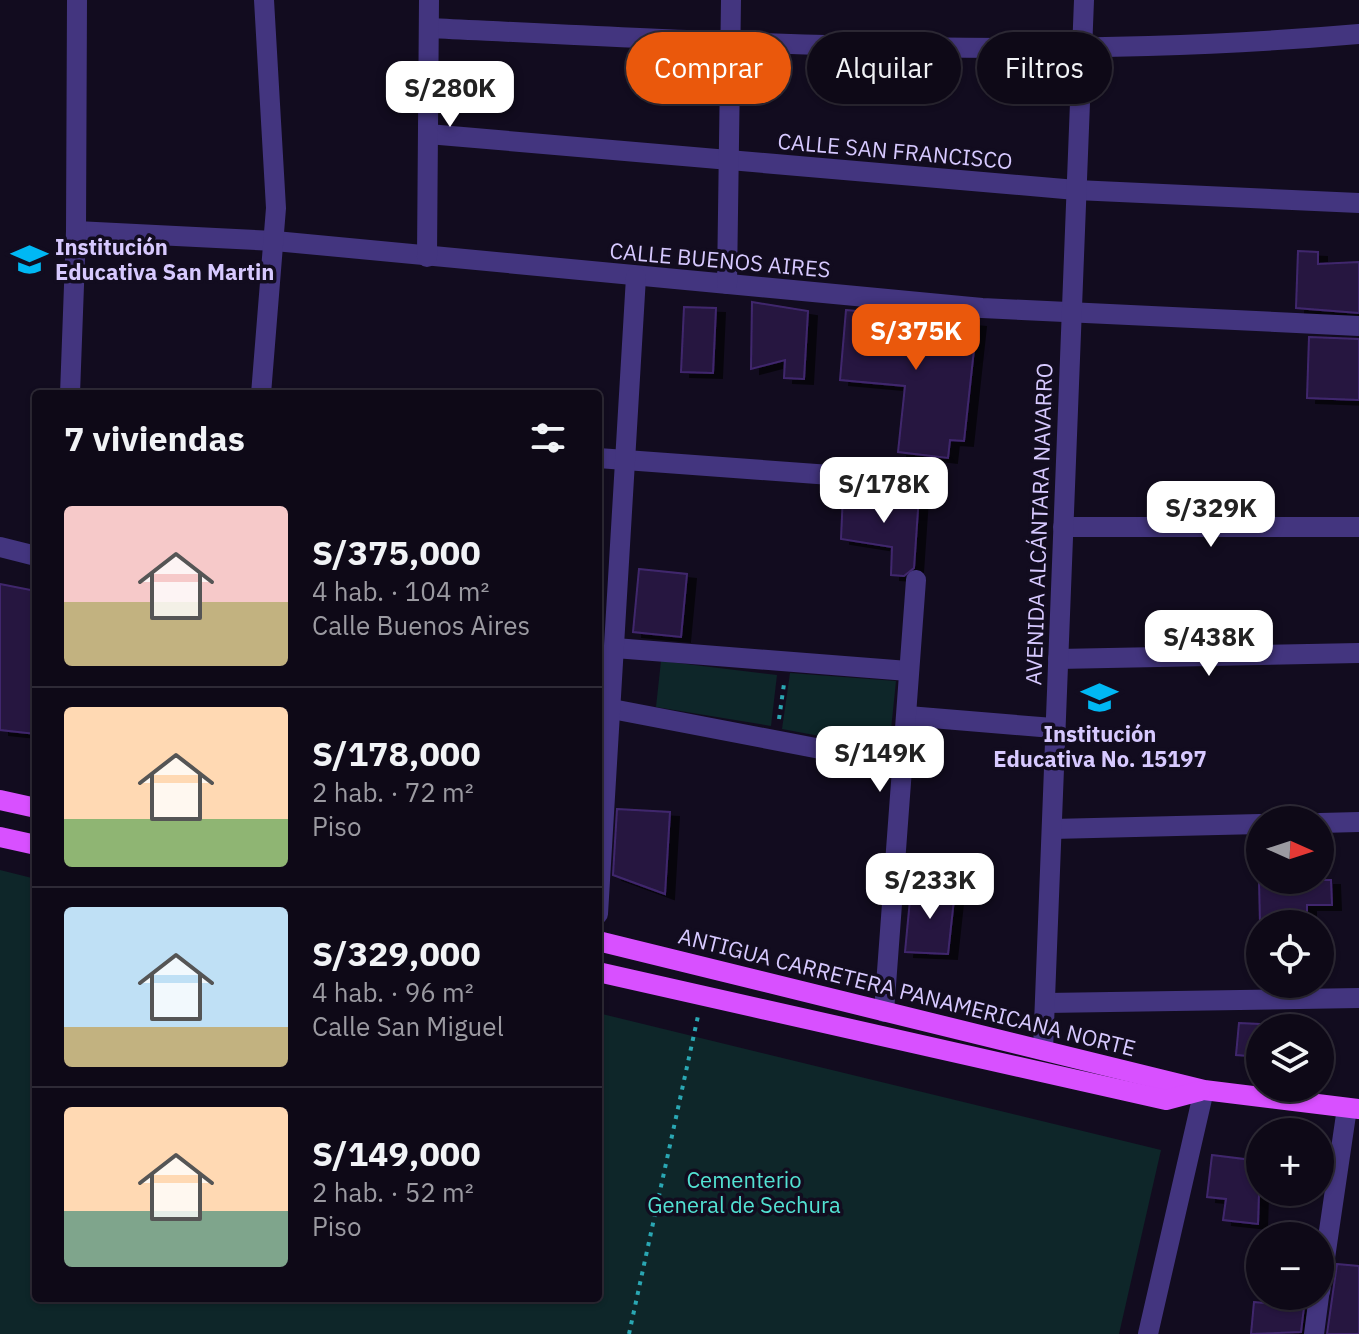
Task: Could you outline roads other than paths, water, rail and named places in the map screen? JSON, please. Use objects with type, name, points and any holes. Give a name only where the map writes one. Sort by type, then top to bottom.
[{"type":"main road","points":[[0,800],[32,807]]},
{"type":"main road","points":[[0,837],[32,844]]},
{"type":"main road","name":"ANTIGUA CARRETERA PANAMERICANA NORTE","points":[[602,942],[1204,1090],[1353,1108]]},
{"type":"main road","name":"ANTIGUA CARRETERA PANAMERICANA NORTE","points":[[602,973],[1166,1100],[1204,1090]]},
{"type":"street","points":[[70,390],[76,231],[77,0]]},
{"type":"street","points":[[261,390],[275,241],[264,0]]},
{"type":"street","points":[[427,257],[429,0]]},
{"type":"street","points":[[731,0],[733,32]]},
{"type":"street","name":"AVENIDA ALCÁNTARA NAVARRO","points":[[1083,32],[1084,0]]},
{"type":"street","points":[[429,28],[626,37]]},
{"type":"street","points":[[1112,47],[1265,42],[1359,34]]},
{"type":"street","points":[[791,43],[977,46]]},
{"type":"street","points":[[727,284],[730,104]]},
{"type":"street","name":"AVENIDA ALCÁNTARA NAVARRO","points":[[1043,1050],[1053,728],[1080,104]]},
{"type":"street","name":"CALLE SAN FRANCISCO","points":[[428,134],[1076,190],[1359,203]]},
{"type":"street","name":"CALLE BUENOS AIRES","points":[[76,231],[275,241],[982,308],[1359,326]]},
{"type":"street","points":[[602,855],[636,277]]},
{"type":"street","points":[[602,458],[899,480]]},
{"type":"street","points":[[1063,527],[1359,527]]},
{"type":"street","points":[[0,547],[32,555]]},
{"type":"street","points":[[884,1012],[916,580]]},
{"type":"street","points":[[615,648],[908,671]]},
{"type":"street","points":[[1058,659],[1359,653]]},
{"type":"street","points":[[612,709],[904,765]]},
{"type":"street","points":[[908,716],[1053,728]]},
{"type":"street","points":[[1334,823],[1359,822]]},
{"type":"street","points":[[1052,829],[1246,824]]},
{"type":"street","points":[[1046,1003],[1359,998]]},
{"type":"street","points":[[1148,1334],[1204,1090]]},
{"type":"street","points":[[1333,1222],[1353,1108]]},
{"type":"street","points":[[1314,1334],[1318,1310]]},
{"type":"place","name":"Institución Educativa San Martin","points":[[29,260]]},
{"type":"place","name":"Institución Educativa No. 15197","points":[[1100,698]]},
{"type":"park label","name":"Cementerio General de Sechura","points":[[744,1192]]}]
